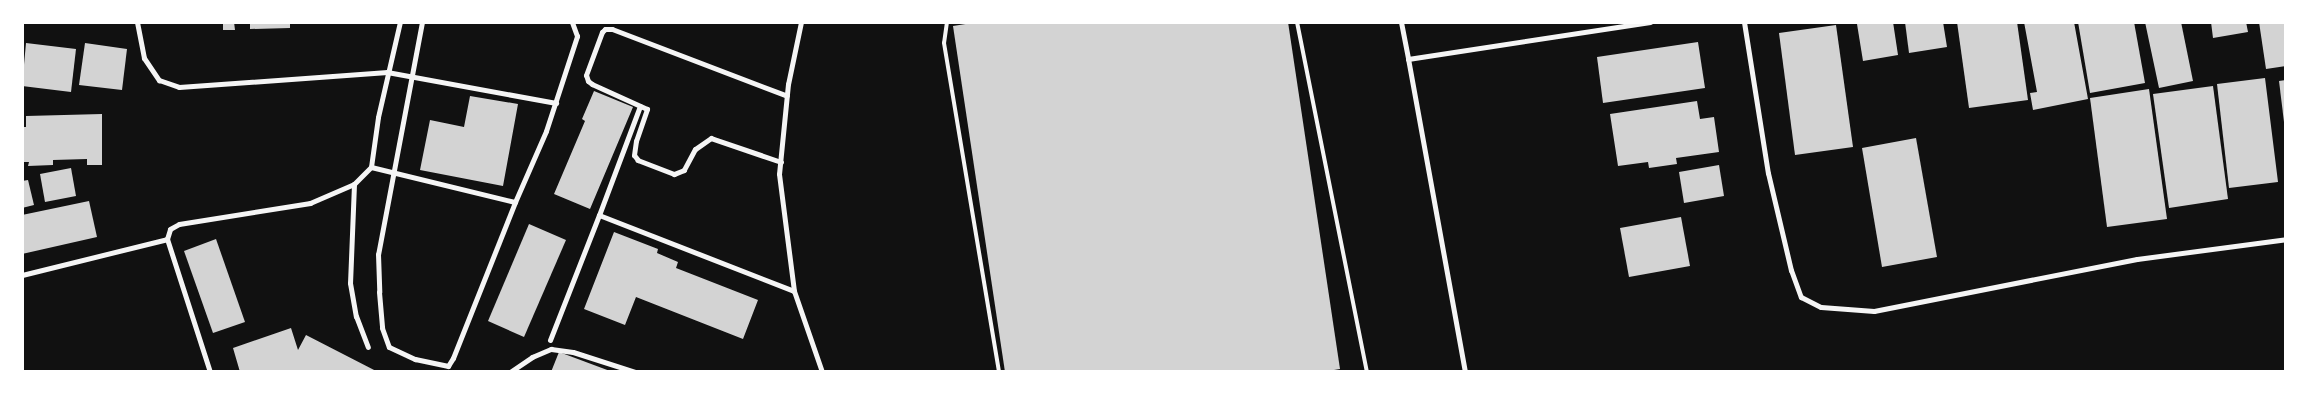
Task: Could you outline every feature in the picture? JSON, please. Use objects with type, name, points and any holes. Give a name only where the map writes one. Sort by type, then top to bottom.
[{"type":"street","points":[[137,22],[144,58],[159,80],[179,87],[387,72],[556,103]]},
{"type":"street","points":[[210,372],[167,239],[170,229],[179,224],[310,203],[354,184],[371,167],[387,72],[400,22]]},
{"type":"street","points":[[422,22],[392,171],[378,254],[382,328],[389,347],[415,359],[448,366],[453,358],[515,202],[546,131],[577,36],[572,22]]},
{"type":"street","points":[[801,22],[787,96],[779,174],[794,291],[822,372]]},
{"type":"street","points":[[1401,22],[1465,372]]},
{"type":"street","points":[[1408,59],[1650,22]]},
{"type":"street","points":[[1744,22],[1768,173],[1791,270],[1801,297],[1820,307],[1874,311],[2137,259],[2286,239]]},
{"type":"street","points":[[780,162],[711,138],[696,150],[684,170],[674,174],[638,160],[634,155],[636,141],[647,109],[588,81],[586,75],[605,29],[612,29],[787,96]]},
{"type":"street","points":[[550,340],[640,106]]},
{"type":"street","points":[[371,167],[515,202]]},
{"type":"street","points":[[354,184],[350,282],[356,316],[368,347]]},
{"type":"street","points":[[599,215],[794,291]]},
{"type":"street","points":[[22,276],[167,239]]},
{"type":"street","points":[[510,372],[532,357],[551,349],[573,352],[635,372]]},
{"type":"lane","points":[[947,22],[944,43],[999,372]]},
{"type":"lane","points":[[1297,22],[1367,372]]},
{"type":"building","points":[[223,22],[234,22],[235,30],[223,30]]},
{"type":"building","points":[[250,22],[290,22],[290,28],[250,29]]},
{"type":"building","points":[[978,22],[1288,22],[1340,369],[1322,372],[1005,372],[953,26]]},
{"type":"building","points":[[1893,22],[1898,55],[1863,61],[1857,24]]},
{"type":"building","points":[[1905,22],[1943,22],[1947,47],[1909,53]]},
{"type":"building","points":[[1957,22],[2017,22],[2028,100],[1969,108]]},
{"type":"building","points":[[2024,22],[2074,22],[2088,99],[2033,110],[2030,93],[2037,92]]},
{"type":"building","points":[[2078,22],[2134,22],[2145,83],[2090,93]]},
{"type":"building","points":[[2145,22],[2181,22],[2193,81],[2159,88]]},
{"type":"building","points":[[2211,22],[2246,22],[2248,32],[2213,38]]},
{"type":"building","points":[[2259,22],[2286,22],[2286,66],[2266,69]]},
{"type":"building","points":[[1836,25],[1853,147],[1795,155],[1779,33]]},
{"type":"building","points":[[1698,42],[1705,88],[1603,103],[1597,57]]},
{"type":"building","points":[[26,43],[76,49],[71,92],[22,86]]},
{"type":"building","points":[[85,43],[127,49],[122,90],[79,85]]},
{"type":"building","points":[[2265,78],[2278,182],[2229,188],[2217,84]]},
{"type":"building","points":[[2286,80],[2286,122],[2284,122],[2279,81]]},
{"type":"building","points":[[2213,86],[2228,199],[2169,208],[2153,94]]},
{"type":"building","points":[[2149,89],[2167,219],[2107,227],[2090,98]]},
{"type":"building","points":[[594,91],[633,107],[590,209],[554,194],[585,121],[582,119]]},
{"type":"building","points":[[470,96],[518,104],[503,186],[420,170],[430,120],[464,127]]},
{"type":"building","points":[[1697,101],[1700,119],[1714,117],[1719,152],[1676,158],[1677,164],[1649,168],[1648,162],[1618,166],[1610,114]]},
{"type":"building","points":[[102,114],[102,165],[87,165],[87,159],[53,160],[53,165],[28,166],[29,162],[22,162],[22,127],[26,127],[26,116]]},
{"type":"building","points":[[1916,138],[1937,257],[1882,267],[1862,148]]},
{"type":"building","points":[[1719,165],[1724,196],[1684,203],[1679,172]]},
{"type":"building","points":[[71,168],[76,196],[45,202],[40,174]]},
{"type":"building","points":[[28,180],[34,205],[22,208],[22,181]]},
{"type":"building","points":[[89,201],[97,237],[22,254],[22,215]]},
{"type":"building","points":[[1681,217],[1690,266],[1629,277],[1620,228]]},
{"type":"building","points":[[529,224],[566,240],[524,337],[488,321]]},
{"type":"building","points":[[614,232],[658,249],[657,253],[678,262],[676,268],[758,300],[743,339],[636,297],[625,325],[584,309]]},
{"type":"building","points":[[216,239],[245,322],[213,333],[184,251]]},
{"type":"building","points":[[291,328],[298,350],[306,335],[378,372],[240,372],[233,348]]},
{"type":"building","points":[[559,352],[610,371],[610,372],[551,372]]}]
